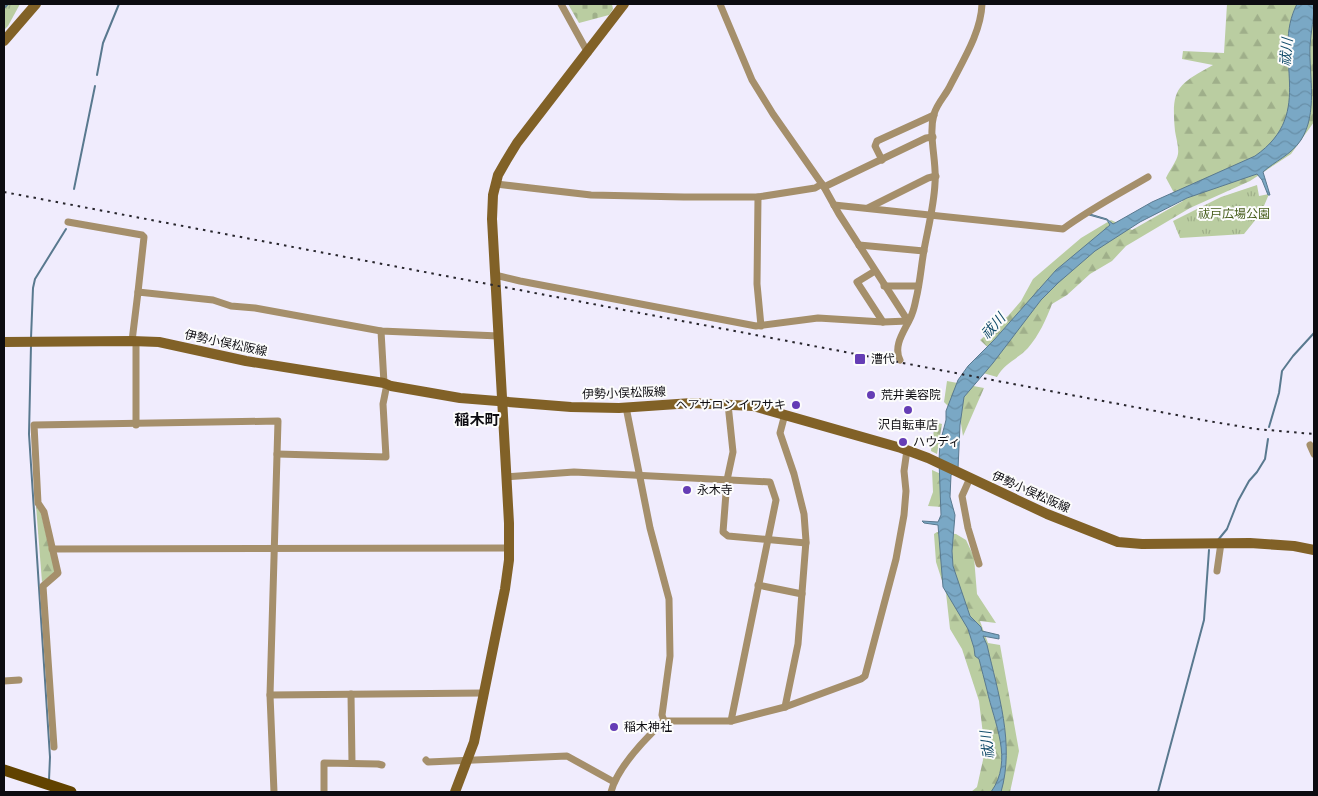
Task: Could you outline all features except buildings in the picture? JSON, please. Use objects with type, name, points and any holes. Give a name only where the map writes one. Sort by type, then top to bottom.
[{"type":"main road","points":[[4,41],[36,4]]},
{"type":"main road","points":[[455,792],[475,736],[505,589],[509,548],[492,211],[496,184],[502,167],[517,143],[624,4]]},
{"type":"main road","name":"伊勢小俣松阪線","points":[[4,342],[134,341],[174,345],[246,361],[386,383],[391,386],[438,394],[571,407],[626,407],[681,403],[753,406],[907,450],[1047,514],[1118,542],[1142,544],[1276,544],[1314,550]]},
{"type":"main road","points":[[4,770],[71,792]]},
{"type":"street","points":[[561,4],[588,52]]},
{"type":"street","points":[[720,4],[752,80],[823,186],[884,286],[908,321]]},
{"type":"street","points":[[900,360],[898,357],[899,345],[912,314],[931,216],[936,176],[933,137],[934,115],[974,38],[980,23],[982,4]]},
{"type":"street","points":[[882,160],[875,146],[877,141],[934,115]]},
{"type":"street","points":[[496,184],[592,195],[758,197],[823,186],[926,138],[933,137]]},
{"type":"street","points":[[868,208],[928,178],[936,176]]},
{"type":"street","points":[[834,205],[1063,229],[1084,214],[1148,177]]},
{"type":"street","points":[[758,197],[757,277],[761,326]]},
{"type":"street","points":[[68,222],[142,235],[144,240],[134,341],[136,425]]},
{"type":"street","points":[[859,245],[924,251]]},
{"type":"street","points":[[875,271],[857,282],[883,322]]},
{"type":"street","points":[[495,275],[750,326],[818,318],[883,322],[908,321]]},
{"type":"street","points":[[884,286],[918,286]]},
{"type":"street","points":[[138,292],[213,300],[231,306],[255,308],[381,331],[499,336]]},
{"type":"street","points":[[277,454],[386,457],[383,404],[386,383],[381,331]]},
{"type":"street","points":[[728,404],[733,452],[727,480],[724,534],[806,543]]},
{"type":"street","points":[[626,407],[650,528],[666,585],[669,607],[670,656],[662,715],[664,721]]},
{"type":"street","points":[[785,414],[780,433],[794,474],[804,514],[806,543],[798,644],[785,706]]},
{"type":"street","points":[[54,747],[43,586],[58,573],[44,512],[38,503],[34,425],[136,425],[278,421],[270,695],[274,792]]},
{"type":"street","points":[[1314,446],[1310,445],[1314,454]]},
{"type":"street","points":[[611,792],[614,782],[644,740],[664,721],[731,721],[785,706],[865,676],[898,551],[904,516],[906,491],[904,471],[907,450]]},
{"type":"street","points":[[506,477],[574,472],[770,482],[776,500],[731,721]]},
{"type":"street","points":[[969,478],[962,496],[968,528],[979,564]]},
{"type":"street","points":[[1217,571],[1221,544]]},
{"type":"street","points":[[52,549],[509,548]]},
{"type":"street","points":[[758,585],[802,594]]},
{"type":"street","points":[[4,680],[19,680]]},
{"type":"street","points":[[351,694],[352,763]]},
{"type":"street","points":[[270,695],[484,694]]},
{"type":"street","points":[[426,760],[428,762],[567,756],[614,782]]},
{"type":"street","points":[[324,792],[324,763],[382,765]]},
{"type":"green space","points":[[4,4],[20,4],[4,30]]},
{"type":"green space","points":[[568,4],[612,4],[613,9],[609,15],[579,23]]},
{"type":"green space","points":[[1227,4],[1314,4],[1314,122],[1291,154],[1250,181],[1190,208],[1126,246],[1112,261],[1090,274],[1067,295],[1052,304],[1042,327],[1032,343],[1024,352],[1003,368],[997,377],[983,373],[997,356],[980,340],[1008,316],[1021,301],[1033,279],[1081,238],[1111,220],[1132,230],[1183,201],[1173,191],[1166,178],[1178,154],[1174,105],[1179,89],[1184,83],[1213,65],[1182,59],[1183,51],[1224,53]]},
{"type":"green space","name":"祓戸広場公園","points":[[1257,185],[1259,196],[1269,194],[1261,213],[1244,234],[1180,238],[1173,221],[1221,197]]},
{"type":"green space","points":[[947,381],[984,388],[963,436],[960,418],[944,402]]},
{"type":"green space","points":[[935,422],[942,424],[937,454],[931,451]]},
{"type":"green space","points":[[932,470],[941,474],[942,507],[928,506],[933,492]]},
{"type":"green space","points":[[36,506],[41,513],[55,572],[42,582]]},
{"type":"green space","points":[[937,532],[956,534],[966,540],[974,557],[977,594],[996,623],[980,621],[988,643],[1000,645],[1019,751],[1010,792],[971,792],[977,787],[985,751],[979,701],[962,649],[950,629],[946,593],[936,562],[934,534]]},
{"type":"water","points":[[1297,4],[1314,4],[1310,46],[1311,107],[1306,129],[1301,140],[1288,154],[1263,172],[1270,195],[1268,195],[1262,180],[1257,174],[1187,198],[1140,222],[1095,251],[1041,300],[993,363],[964,397],[960,425],[958,469],[951,475],[950,497],[955,515],[952,551],[953,566],[970,616],[981,627],[982,631],[999,635],[999,639],[983,636],[987,645],[1000,700],[1006,737],[1005,774],[1001,792],[991,792],[998,780],[1001,767],[1002,754],[997,728],[979,659],[975,656],[968,629],[943,587],[938,525],[922,521],[938,522],[941,515],[940,443],[946,420],[946,411],[958,380],[968,366],[994,340],[1056,270],[1110,225],[1107,220],[1090,214],[1107,219],[1113,224],[1152,202],[1255,156],[1274,139],[1284,121],[1289,102],[1288,44],[1290,24]]},
{"type":"waterway","points":[[4,8],[8,4]]},
{"type":"waterway","points":[[97,75],[103,43],[119,4]]},
{"type":"waterway","points":[[74,189],[95,86]]},
{"type":"waterway","points":[[31,338],[35,279],[66,229]]},
{"type":"waterway","points":[[1269,427],[1279,393],[1282,371],[1314,333]]},
{"type":"waterway","points":[[31,345],[29,434],[50,757],[49,780]]},
{"type":"waterway","points":[[1218,540],[1227,529],[1238,501],[1249,481],[1265,459],[1268,439]]},
{"type":"waterway","points":[[1158,792],[1204,620],[1209,550]]},
{"type":"railway","points":[[4,192],[1208,421],[1256,429],[1314,434]]},
{"type":"place","name":"漕代","points":[[860,359]]},
{"type":"place","name":"荒井美容院","points":[[871,395]]},
{"type":"place","name":"ヘアサロン イワサキ","points":[[796,405]]},
{"type":"place","name":"沢自転車店","points":[[908,410]]},
{"type":"place","name":"ハウディ","points":[[903,442]]},
{"type":"place","name":"永木寺","points":[[687,490]]},
{"type":"place","name":"稲木神社","points":[[614,727]]},
{"type":"district","name":"稲木町","points":[[477,420]]},
{"type":"water label","name":"祓川","points":[[1286,52]]},
{"type":"water label","name":"祓川","points":[[993,326]]},
{"type":"water label","name":"祓川","points":[[987,745]]}]
